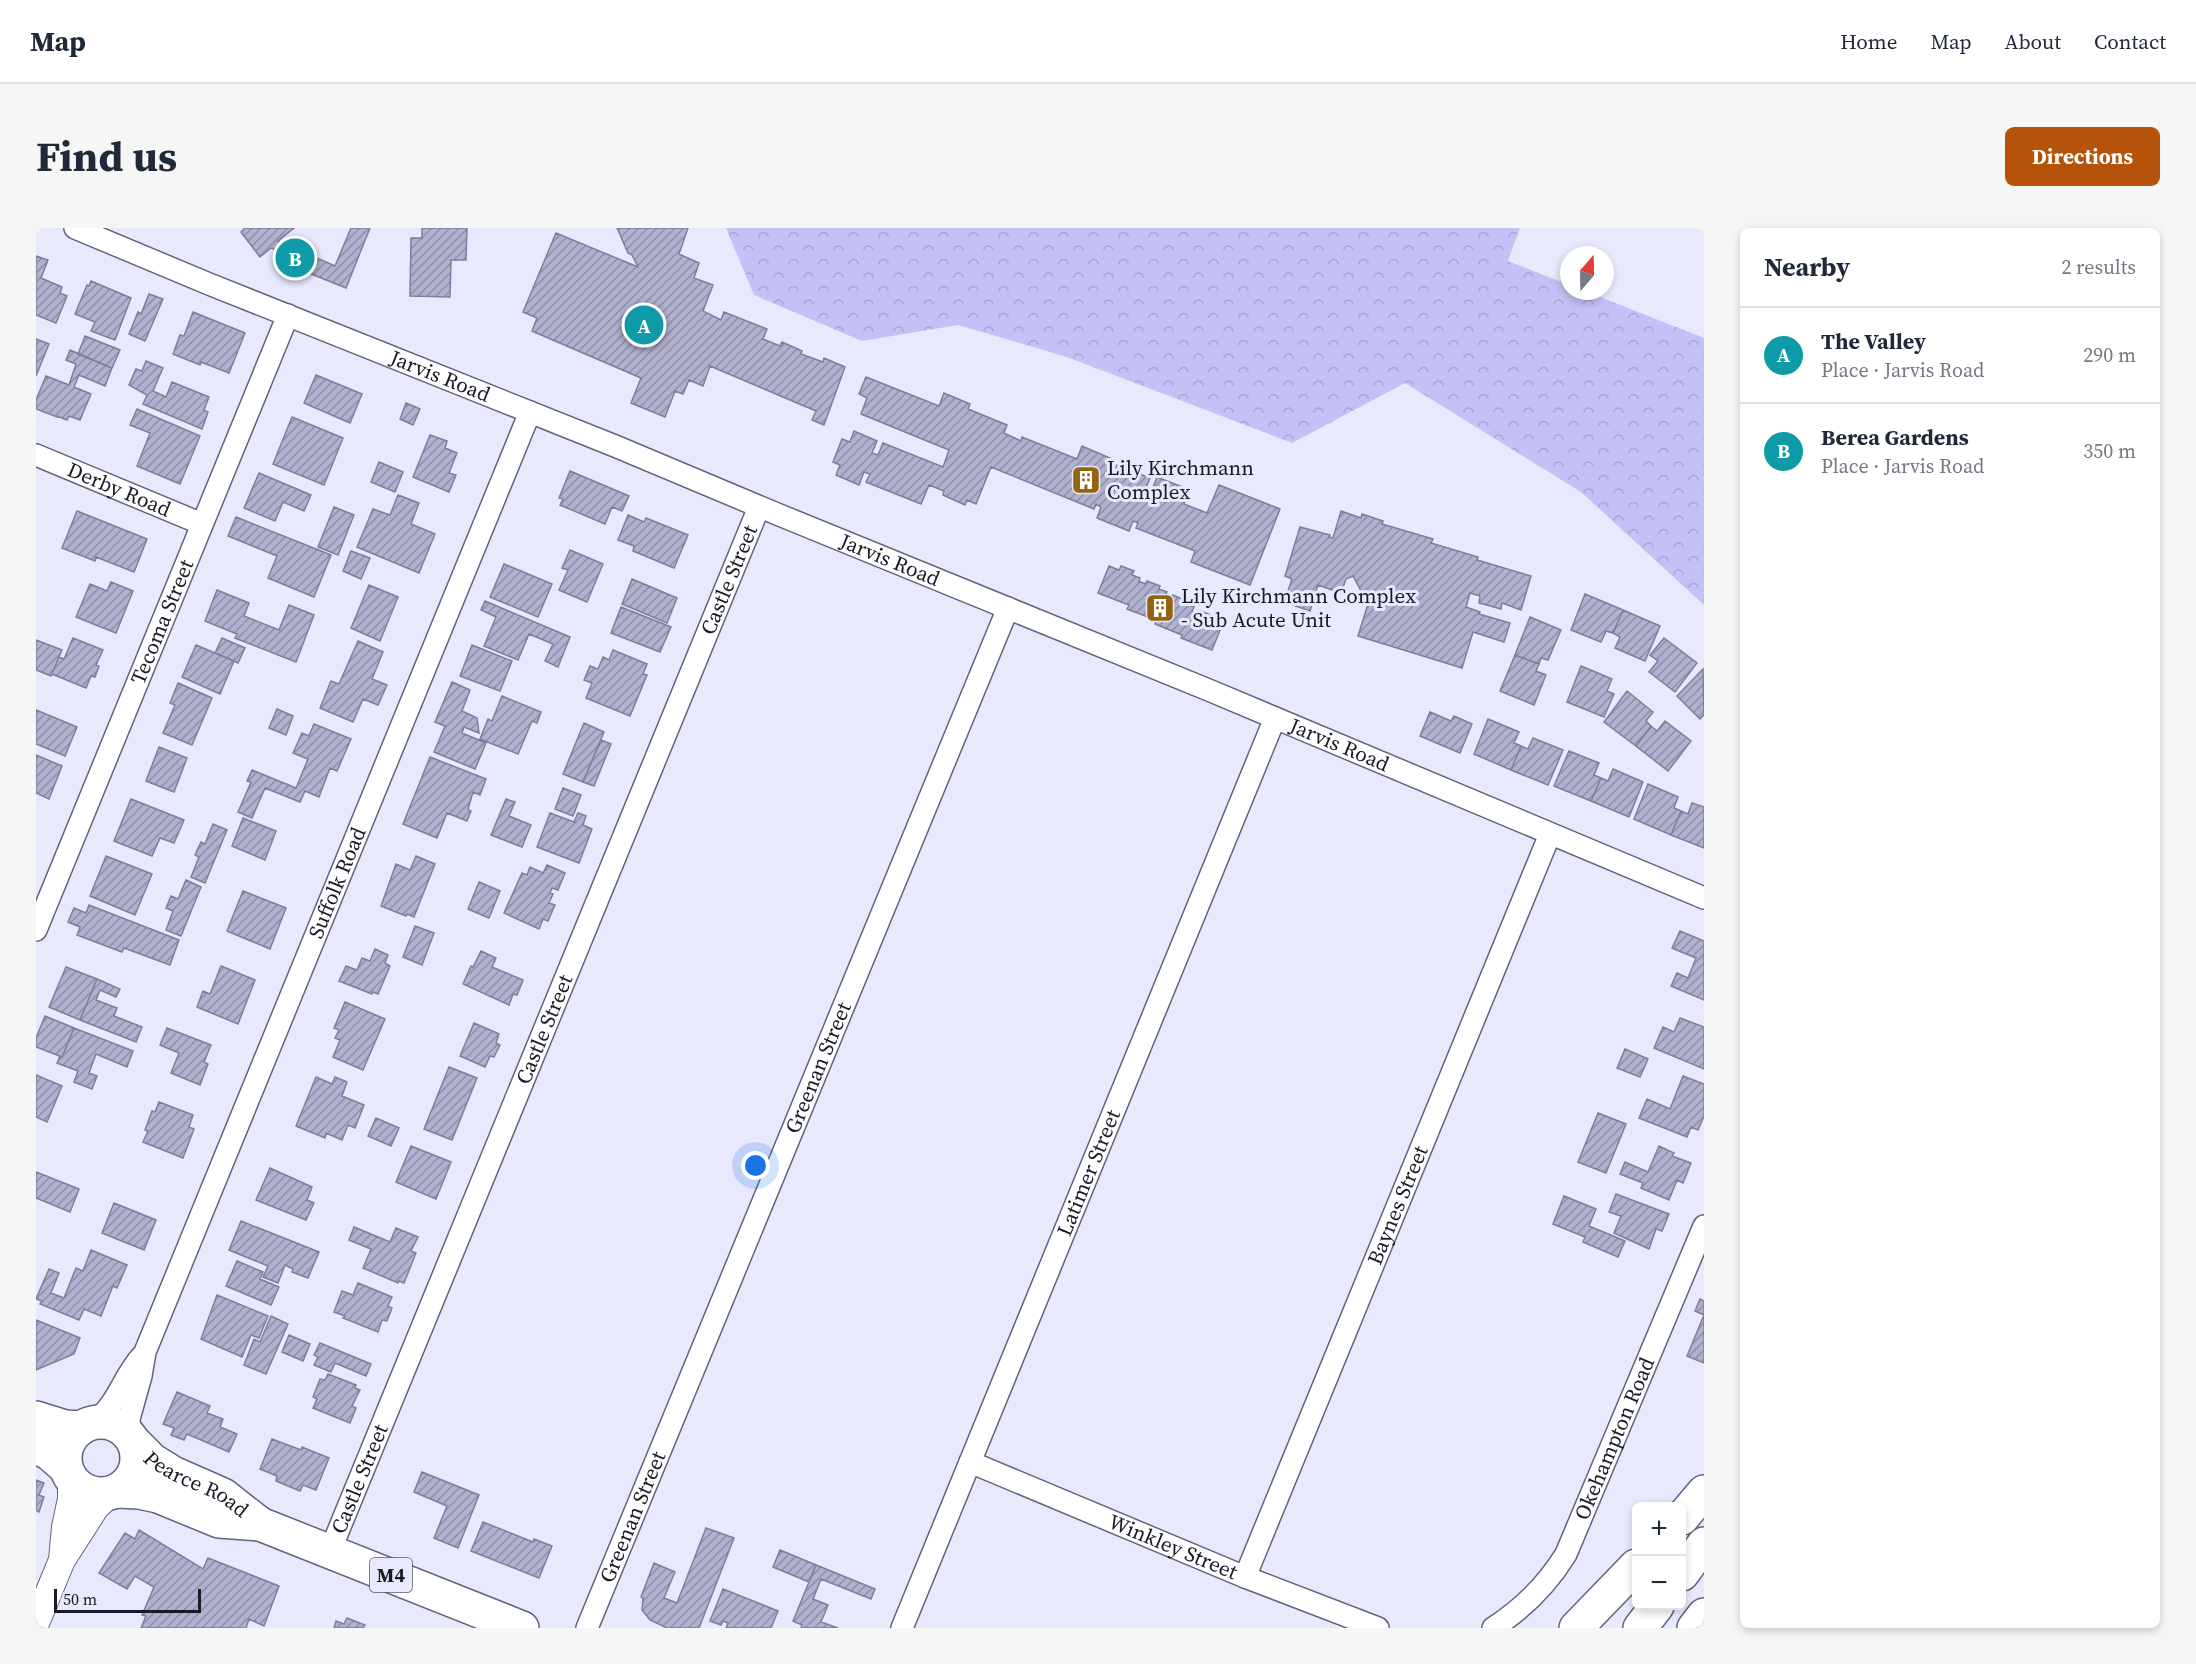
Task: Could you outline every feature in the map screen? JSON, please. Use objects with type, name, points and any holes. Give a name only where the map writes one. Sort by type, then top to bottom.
[{"type":"main road","name":"Pearce Road","points":[[36,1418],[65,1427],[105,1422],[116,1425],[152,1460],[174,1473],[223,1495],[260,1524]]},
{"type":"main road","points":[[68,1473],[66,1449],[69,1440],[87,1425]]},
{"type":"main road","name":"Pearce Road","points":[[114,1491],[125,1485],[135,1470],[137,1454],[132,1439]]},
{"type":"main road","name":"Pearce Road","points":[[36,1446],[50,1454],[87,1491],[97,1494],[114,1491],[139,1492],[158,1496],[219,1521],[260,1524],[522,1628]]},
{"type":"main road","points":[[1686,1513],[1704,1492]]},
{"type":"main road","points":[[1686,1569],[1704,1544]]},
{"type":"main road","points":[[1576,1628],[1632,1570]]},
{"type":"main road","points":[[1640,1628],[1653,1610]]},
{"type":"main road","points":[[1694,1628],[1704,1615]]},
{"type":"street","name":"Jarvis Road","points":[[75,228],[615,446],[1704,898]]},
{"type":"street","name":"Tecoma Street","points":[[36,930],[288,315]]},
{"type":"street","name":"Suffolk Road","points":[[132,1439],[129,1419],[145,1352],[530,412]]},
{"type":"street","name":"Derby Road","points":[[36,455],[202,524]]},
{"type":"street","name":"Castle Street","points":[[330,1551],[759,507]]},
{"type":"street","name":"Greenan Street","points":[[587,1628],[1008,608]]},
{"type":"street","name":"Latimer Street","points":[[902,1628],[1275,718]]},
{"type":"street","name":"Baynes Street","points":[[1245,1576],[1550,834]]},
{"type":"street","name":"Okehampton Road","points":[[1493,1628],[1537,1594],[1566,1554],[1704,1226]]},
{"type":"street","name":"Suffolk Road","points":[[87,1425],[108,1410],[130,1370],[145,1352]]},
{"type":"street","name":"Winkley Street","points":[[970,1462],[1245,1576],[1378,1628]]},
{"type":"street","points":[[62,1560],[65,1527],[71,1499],[68,1473]]},
{"type":"street","points":[[36,1623],[62,1560],[96,1507],[114,1491]]},
{"type":"green space","points":[[726,228],[1520,228],[1508,261],[1560,281],[1560,300],[1608,300],[1704,338],[1704,605],[1581,492],[1405,383],[1292,443],[1067,357],[958,325],[862,341],[754,295]]},
{"type":"building","points":[[245,228],[294,228],[278,241],[335,266],[351,228],[370,228],[346,288],[274,259],[277,250],[271,248],[260,257],[241,232]]},
{"type":"building","points":[[422,228],[467,228],[466,260],[451,260],[450,297],[410,296],[411,238],[422,238]]},
{"type":"building","points":[[617,228],[688,228],[679,254],[699,263],[694,278],[713,285],[703,311],[721,320],[724,312],[767,329],[763,339],[780,346],[782,342],[802,351],[801,354],[823,362],[824,358],[845,367],[824,425],[812,420],[816,411],[710,366],[703,386],[689,380],[683,394],[675,391],[665,417],[631,403],[641,378],[532,331],[537,318],[523,312],[556,233],[638,267],[632,255],[628,253]]},
{"type":"building","points":[[36,256],[48,260],[41,278],[62,287],[60,293],[67,296],[56,323],[36,315]]},
{"type":"building","points":[[91,281],[131,298],[115,340],[91,331],[95,322],[75,314],[87,285],[89,286]]},
{"type":"building","points":[[149,294],[163,299],[145,341],[129,334]]},
{"type":"building","points":[[193,312],[245,333],[229,373],[173,354],[180,335],[184,336]]},
{"type":"building","points":[[85,336],[120,350],[112,368],[78,354]]},
{"type":"building","points":[[36,339],[49,344],[36,376]]},
{"type":"building","points":[[70,350],[112,368],[105,386],[79,375],[74,387],[91,394],[80,420],[69,416],[67,420],[36,409],[36,400],[46,376],[69,385],[76,364],[66,360]]},
{"type":"building","points":[[146,361],[163,368],[153,391],[166,397],[172,382],[209,397],[204,410],[208,412],[202,429],[143,404],[147,395],[129,385],[136,369],[142,371]]},
{"type":"building","points":[[316,375],[362,394],[350,423],[304,403]]},
{"type":"building","name":"Lily Kirchmann Complex","points":[[866,377],[939,406],[944,393],[970,404],[968,409],[1007,425],[1004,433],[1021,441],[1022,437],[1077,459],[1082,446],[1112,459],[1107,472],[1113,475],[1117,465],[1150,478],[1146,488],[1152,490],[1157,477],[1190,490],[1184,504],[1207,513],[1219,485],[1280,509],[1250,585],[1191,562],[1195,551],[1136,528],[1138,523],[1133,521],[1129,531],[1097,518],[1101,507],[1096,504],[1094,509],[991,467],[976,504],[967,500],[965,505],[943,495],[944,491],[929,485],[921,504],[866,482],[870,474],[864,472],[859,485],[836,475],[840,465],[833,462],[842,439],[850,442],[854,431],[877,441],[872,453],[878,455],[883,443],[943,467],[949,450],[861,414],[867,398],[859,394]]},
{"type":"building","points":[[406,403],[420,409],[413,425],[400,419]]},
{"type":"building","points":[[137,409],[200,436],[180,484],[137,466],[150,433],[130,425]]},
{"type":"building","points":[[292,417],[343,438],[324,485],[273,464]]},
{"type":"building","points":[[430,435],[447,441],[445,448],[457,453],[449,473],[456,475],[449,492],[413,477]]},
{"type":"building","points":[[379,462],[403,472],[395,492],[371,482]]},
{"type":"building","points":[[570,471],[629,496],[622,511],[612,507],[605,524],[560,505],[563,499],[559,498]]},
{"type":"building","points":[[259,473],[311,495],[304,511],[283,502],[275,521],[244,508]]},
{"type":"building","points":[[398,495],[419,503],[411,524],[435,534],[419,573],[357,547],[373,509],[390,515]]},
{"type":"building","points":[[334,507],[354,515],[338,555],[318,547]]},
{"type":"building","points":[[77,511],[147,539],[134,572],[96,557],[95,561],[62,548]]},
{"type":"building","points":[[1341,511],[1361,518],[1362,514],[1383,521],[1382,524],[1433,539],[1431,543],[1531,576],[1521,610],[1502,603],[1501,609],[1479,603],[1480,596],[1470,593],[1466,607],[1480,612],[1479,614],[1510,623],[1504,642],[1473,632],[1462,668],[1358,636],[1368,604],[1353,576],[1346,579],[1341,593],[1318,585],[1310,611],[1284,602],[1292,579],[1285,576],[1300,527],[1330,535],[1329,537],[1333,538]]},
{"type":"building","points":[[628,515],[644,522],[646,518],[688,535],[674,568],[633,551],[634,546],[618,540]]},
{"type":"building","points":[[236,517],[331,555],[314,597],[268,578],[277,556],[228,536]]},
{"type":"building","points":[[570,550],[603,564],[587,602],[559,590],[568,570],[562,568]]},
{"type":"building","points":[[351,551],[370,558],[361,579],[343,571]]},
{"type":"building","points":[[504,564],[552,584],[538,617],[490,597]]},
{"type":"building","name":"Lily Kirchmann Complex - Sub Acute Unit","points":[[1109,566],[1119,570],[1121,566],[1134,571],[1132,575],[1140,578],[1139,581],[1145,584],[1147,581],[1160,586],[1159,589],[1167,592],[1165,596],[1172,599],[1173,595],[1187,601],[1186,604],[1194,607],[1192,611],[1214,616],[1213,619],[1223,623],[1212,650],[1181,638],[1182,635],[1155,624],[1156,620],[1127,609],[1129,605],[1098,593]]},
{"type":"building","points":[[632,579],[677,598],[667,623],[622,604]]},
{"type":"building","points":[[111,582],[133,591],[116,633],[76,617],[90,584],[107,591]]},
{"type":"building","points":[[369,585],[398,597],[380,641],[351,628]]},
{"type":"building","points":[[217,590],[249,603],[244,616],[279,630],[289,605],[314,615],[296,662],[235,638],[237,634],[205,621]]},
{"type":"building","points":[[1585,594],[1623,610],[1613,633],[1606,631],[1601,642],[1571,630]]},
{"type":"building","points":[[485,601],[570,637],[558,667],[545,661],[553,644],[529,634],[518,660],[484,646],[496,617],[481,610]]},
{"type":"building","points":[[621,607],[671,627],[660,652],[611,633]]},
{"type":"building","points":[[1623,610],[1660,626],[1645,661],[1615,648],[1620,637],[1613,633]]},
{"type":"building","points":[[1530,617],[1561,630],[1548,660],[1541,658],[1539,664],[1515,655]]},
{"type":"building","points":[[73,638],[103,650],[96,665],[99,666],[95,677],[91,676],[86,688],[52,674],[59,657],[64,659]]},
{"type":"building","points":[[222,638],[245,648],[238,663],[215,653]]},
{"type":"building","points":[[1664,638],[1697,663],[1675,692],[1649,672],[1658,661],[1650,655]]},
{"type":"building","points":[[36,640],[62,650],[51,676],[36,670]]},
{"type":"building","points":[[358,641],[383,652],[372,679],[387,685],[378,705],[363,699],[353,722],[320,708],[331,681],[339,684]]},
{"type":"building","points":[[196,645],[234,661],[220,694],[182,677]]},
{"type":"building","points":[[472,645],[512,661],[500,691],[460,676]]},
{"type":"building","points":[[613,650],[647,664],[643,674],[647,675],[630,716],[586,698],[592,683],[584,680],[590,666],[598,669],[603,657],[609,660]]},
{"type":"building","points":[[1515,655],[1539,664],[1536,671],[1546,675],[1534,705],[1500,691]]},
{"type":"building","points":[[1581,666],[1612,679],[1607,691],[1614,694],[1604,717],[1567,702]]},
{"type":"building","points":[[1703,669],[1704,715],[1700,719],[1677,696]]},
{"type":"building","points":[[452,682],[470,690],[462,711],[477,718],[479,733],[464,727],[462,733],[486,743],[475,769],[434,752],[445,726],[435,722]]},
{"type":"building","points":[[178,683],[212,698],[192,745],[163,733],[175,705],[170,703]]},
{"type":"building","points":[[1627,691],[1653,712],[1646,721],[1651,726],[1636,746],[1604,722]]},
{"type":"building","points":[[502,696],[541,712],[537,723],[532,721],[518,754],[480,739],[488,719],[492,721]]},
{"type":"building","points":[[277,709],[293,716],[286,735],[269,728]]},
{"type":"building","points":[[36,710],[77,727],[65,756],[36,744]]},
{"type":"building","points":[[1430,712],[1451,721],[1454,716],[1472,724],[1460,753],[1420,736]]},
{"type":"building","points":[[1488,719],[1519,732],[1514,743],[1521,746],[1511,770],[1474,754]]},
{"type":"building","points":[[1665,721],[1691,741],[1668,771],[1636,746],[1651,726],[1657,731]]},
{"type":"building","points":[[584,723],[604,732],[583,782],[563,774]]},
{"type":"building","points":[[314,724],[351,739],[337,771],[330,768],[319,797],[305,791],[300,802],[265,788],[252,818],[238,812],[251,782],[247,781],[252,770],[296,788],[308,759],[293,753],[302,733],[309,736]]},
{"type":"building","points":[[1533,738],[1563,750],[1548,785],[1511,770],[1521,746],[1528,749]]},
{"type":"building","points":[[601,740],[611,744],[594,786],[583,782]]},
{"type":"building","points":[[159,747],[187,758],[174,792],[146,781]]},
{"type":"building","points":[[1569,751],[1599,763],[1594,775],[1601,778],[1591,801],[1554,786]]},
{"type":"building","points":[[36,755],[62,766],[49,799],[36,793]]},
{"type":"building","points":[[430,757],[486,779],[480,795],[473,792],[468,809],[471,811],[467,821],[447,813],[437,838],[403,824]]},
{"type":"building","points":[[1613,769],[1643,782],[1629,817],[1591,801],[1601,778],[1608,781]]},
{"type":"building","points":[[1648,784],[1678,797],[1674,808],[1681,811],[1671,835],[1634,819]]},
{"type":"building","points":[[563,788],[581,795],[573,816],[555,809]]},
{"type":"building","points":[[131,799],[184,820],[174,843],[160,838],[152,856],[114,841]]},
{"type":"building","points":[[506,799],[515,802],[509,816],[531,825],[522,847],[491,835]]},
{"type":"building","points":[[1692,803],[1704,807],[1704,848],[1671,835],[1681,811],[1688,814]]},
{"type":"building","points":[[550,813],[574,822],[578,813],[586,816],[583,825],[592,829],[579,863],[537,847]]},
{"type":"building","points":[[243,818],[276,831],[265,860],[232,846]]},
{"type":"building","points":[[213,824],[227,830],[205,883],[191,877],[199,857],[195,855],[201,842],[205,844]]},
{"type":"building","points":[[106,856],[152,874],[135,915],[90,896]]},
{"type":"building","points":[[416,856],[435,864],[414,917],[381,906],[396,864],[410,870]]},
{"type":"building","points":[[547,865],[565,873],[558,890],[552,888],[550,893],[553,894],[549,903],[555,905],[548,921],[543,919],[539,929],[504,913],[522,873],[527,875],[530,867],[543,873]]},
{"type":"building","points":[[186,880],[201,887],[181,936],[166,930],[173,911],[166,908],[171,896],[178,899]]},
{"type":"building","points":[[479,882],[500,891],[489,918],[468,909]]},
{"type":"building","points":[[243,891],[286,908],[270,949],[227,931]]},
{"type":"building","points":[[89,905],[179,940],[170,965],[124,948],[122,952],[77,935],[80,927],[68,922],[74,908],[86,913]]},
{"type":"building","points":[[415,926],[434,933],[422,965],[403,957]]},
{"type":"building","points":[[1680,931],[1704,941],[1704,1000],[1671,986],[1677,973],[1688,978],[1696,958],[1672,948]]},
{"type":"building","points":[[375,949],[388,955],[385,963],[390,966],[378,994],[373,992],[372,994],[339,981],[346,966],[357,970],[362,958],[370,961]]},
{"type":"building","points":[[481,951],[496,958],[492,967],[523,980],[517,995],[513,994],[509,1005],[463,984]]},
{"type":"building","points":[[221,966],[255,980],[238,1024],[197,1007],[203,991],[210,994]]},
{"type":"building","points":[[66,967],[97,979],[80,1020],[49,1007]]},
{"type":"building","points":[[97,979],[120,989],[116,997],[100,990],[96,1000],[117,1008],[114,1016],[142,1027],[136,1042],[80,1020]]},
{"type":"building","points":[[345,1002],[385,1019],[363,1070],[333,1057],[340,1040],[335,1038],[339,1030],[334,1028]]},
{"type":"building","points":[[45,1016],[74,1028],[62,1057],[36,1047],[36,1038]]},
{"type":"building","points":[[1680,1018],[1704,1027],[1704,1069],[1654,1048],[1663,1027],[1674,1032]]},
{"type":"building","points":[[474,1023],[499,1034],[496,1043],[500,1045],[494,1057],[490,1056],[485,1067],[460,1056]]},
{"type":"building","points":[[74,1028],[133,1051],[127,1067],[96,1054],[89,1073],[97,1076],[92,1089],[74,1082],[78,1071],[57,1063],[60,1056],[62,1057]]},
{"type":"building","points":[[167,1028],[211,1045],[204,1062],[208,1064],[200,1085],[171,1073],[179,1053],[160,1045]]},
{"type":"building","points":[[1625,1049],[1648,1059],[1640,1077],[1617,1068]]},
{"type":"building","points":[[449,1067],[477,1078],[452,1140],[424,1129]]},
{"type":"building","points":[[36,1075],[62,1086],[47,1122],[36,1117]]},
{"type":"building","points":[[1683,1076],[1704,1084],[1704,1116],[1698,1130],[1691,1127],[1687,1137],[1639,1118],[1647,1099],[1670,1109]]},
{"type":"building","points":[[316,1077],[332,1084],[335,1077],[347,1082],[342,1096],[364,1105],[355,1128],[348,1125],[342,1140],[326,1133],[325,1138],[296,1126]]},
{"type":"building","points":[[159,1102],[193,1115],[189,1127],[194,1129],[183,1158],[143,1142],[152,1111],[155,1112]]},
{"type":"building","points":[[1598,1113],[1626,1124],[1606,1173],[1578,1162]]},
{"type":"building","points":[[376,1118],[399,1128],[391,1146],[368,1136]]},
{"type":"building","points":[[411,1146],[451,1162],[436,1199],[396,1182]]},
{"type":"building","points":[[1659,1146],[1674,1153],[1672,1156],[1691,1163],[1683,1183],[1677,1180],[1669,1200],[1641,1188],[1643,1183],[1620,1174],[1625,1162],[1648,1172]]},
{"type":"building","points":[[270,1168],[312,1187],[307,1200],[314,1203],[306,1220],[256,1200]]},
{"type":"building","points":[[36,1172],[79,1189],[70,1212],[36,1198]]},
{"type":"building","points":[[1616,1194],[1669,1214],[1662,1231],[1656,1229],[1649,1249],[1614,1233],[1621,1216],[1609,1212]]},
{"type":"building","points":[[1564,1196],[1596,1209],[1589,1226],[1625,1241],[1618,1257],[1583,1242],[1585,1237],[1553,1224]]},
{"type":"building","points":[[114,1203],[156,1220],[144,1250],[102,1233]]},
{"type":"building","points":[[241,1221],[319,1252],[308,1278],[292,1272],[293,1269],[285,1265],[278,1283],[263,1277],[268,1266],[229,1250]]},
{"type":"building","points":[[354,1227],[390,1242],[396,1228],[418,1237],[411,1251],[416,1253],[404,1283],[399,1281],[398,1283],[363,1268],[371,1249],[349,1240]]},
{"type":"building","points":[[91,1250],[127,1265],[117,1288],[113,1286],[101,1316],[84,1309],[79,1320],[40,1304],[42,1301],[36,1299],[49,1269],[59,1273],[51,1293],[64,1298],[76,1268],[83,1271]]},
{"type":"building","points":[[237,1261],[263,1272],[260,1279],[279,1287],[271,1305],[226,1286]]},
{"type":"building","points":[[358,1283],[392,1297],[388,1306],[392,1308],[387,1321],[382,1320],[378,1332],[334,1312],[342,1291],[353,1295]]},
{"type":"building","points":[[217,1295],[268,1316],[259,1338],[251,1335],[242,1357],[201,1339]]},
{"type":"building","points":[[1700,1299],[1704,1301],[1704,1315],[1695,1311]]},
{"type":"building","points":[[1704,1315],[1704,1363],[1687,1356]]},
{"type":"building","points":[[271,1316],[288,1324],[266,1374],[244,1365],[254,1339],[260,1342]]},
{"type":"building","points":[[36,1320],[80,1338],[74,1354],[36,1370]]},
{"type":"building","points":[[289,1335],[310,1344],[303,1361],[282,1352]]},
{"type":"building","points":[[320,1343],[371,1364],[366,1376],[335,1363],[331,1372],[314,1365],[318,1357],[314,1355]]},
{"type":"building","points":[[328,1374],[356,1385],[355,1388],[360,1390],[352,1406],[356,1408],[350,1423],[313,1408],[317,1399],[313,1397],[320,1379],[325,1380]]},
{"type":"building","points":[[177,1392],[210,1406],[207,1413],[223,1419],[220,1427],[237,1434],[229,1452],[187,1434],[184,1440],[171,1435],[174,1428],[163,1424]]},
{"type":"building","points":[[272,1439],[301,1450],[302,1447],[329,1458],[316,1490],[303,1485],[300,1491],[276,1481],[277,1476],[260,1469]]},
{"type":"building","points":[[422,1472],[479,1495],[458,1548],[434,1538],[447,1506],[414,1492]]},
{"type":"building","points":[[36,1480],[44,1483],[39,1495],[44,1497],[39,1512],[36,1510]]},
{"type":"building","points":[[483,1522],[533,1542],[534,1539],[552,1546],[539,1578],[471,1551]]},
{"type":"building","points":[[706,1528],[734,1538],[699,1628],[667,1628],[650,1620],[642,1610],[643,1598],[641,1597],[654,1563],[675,1572],[664,1598],[677,1603]]},
{"type":"building","points":[[139,1530],[203,1569],[208,1558],[279,1586],[264,1626],[249,1619],[246,1628],[141,1628],[146,1616],[142,1615],[154,1587],[135,1576],[127,1589],[99,1573],[125,1533],[135,1539]]},
{"type":"building","points":[[780,1550],[816,1565],[809,1582],[773,1567]]},
{"type":"building","points":[[816,1565],[875,1589],[871,1599],[821,1579],[813,1599],[828,1605],[821,1622],[838,1628],[801,1628],[802,1625],[793,1621]]},
{"type":"building","points":[[723,1589],[778,1611],[771,1628],[726,1628],[728,1623],[723,1621],[721,1625],[710,1621]]},
{"type":"building","points":[[347,1618],[365,1625],[363,1628],[334,1628],[336,1621],[344,1624]]},
{"type":"place","name":"Berea Gardens","points":[[295,258]]},
{"type":"place","name":"The Valley","points":[[644,325]]},
{"type":"place","name":"Lily Kirchmann Complex","points":[[1086,480]]},
{"type":"place","name":"Lily Kirchmann Complex - Sub Acute Unit","points":[[1160,608]]}]
